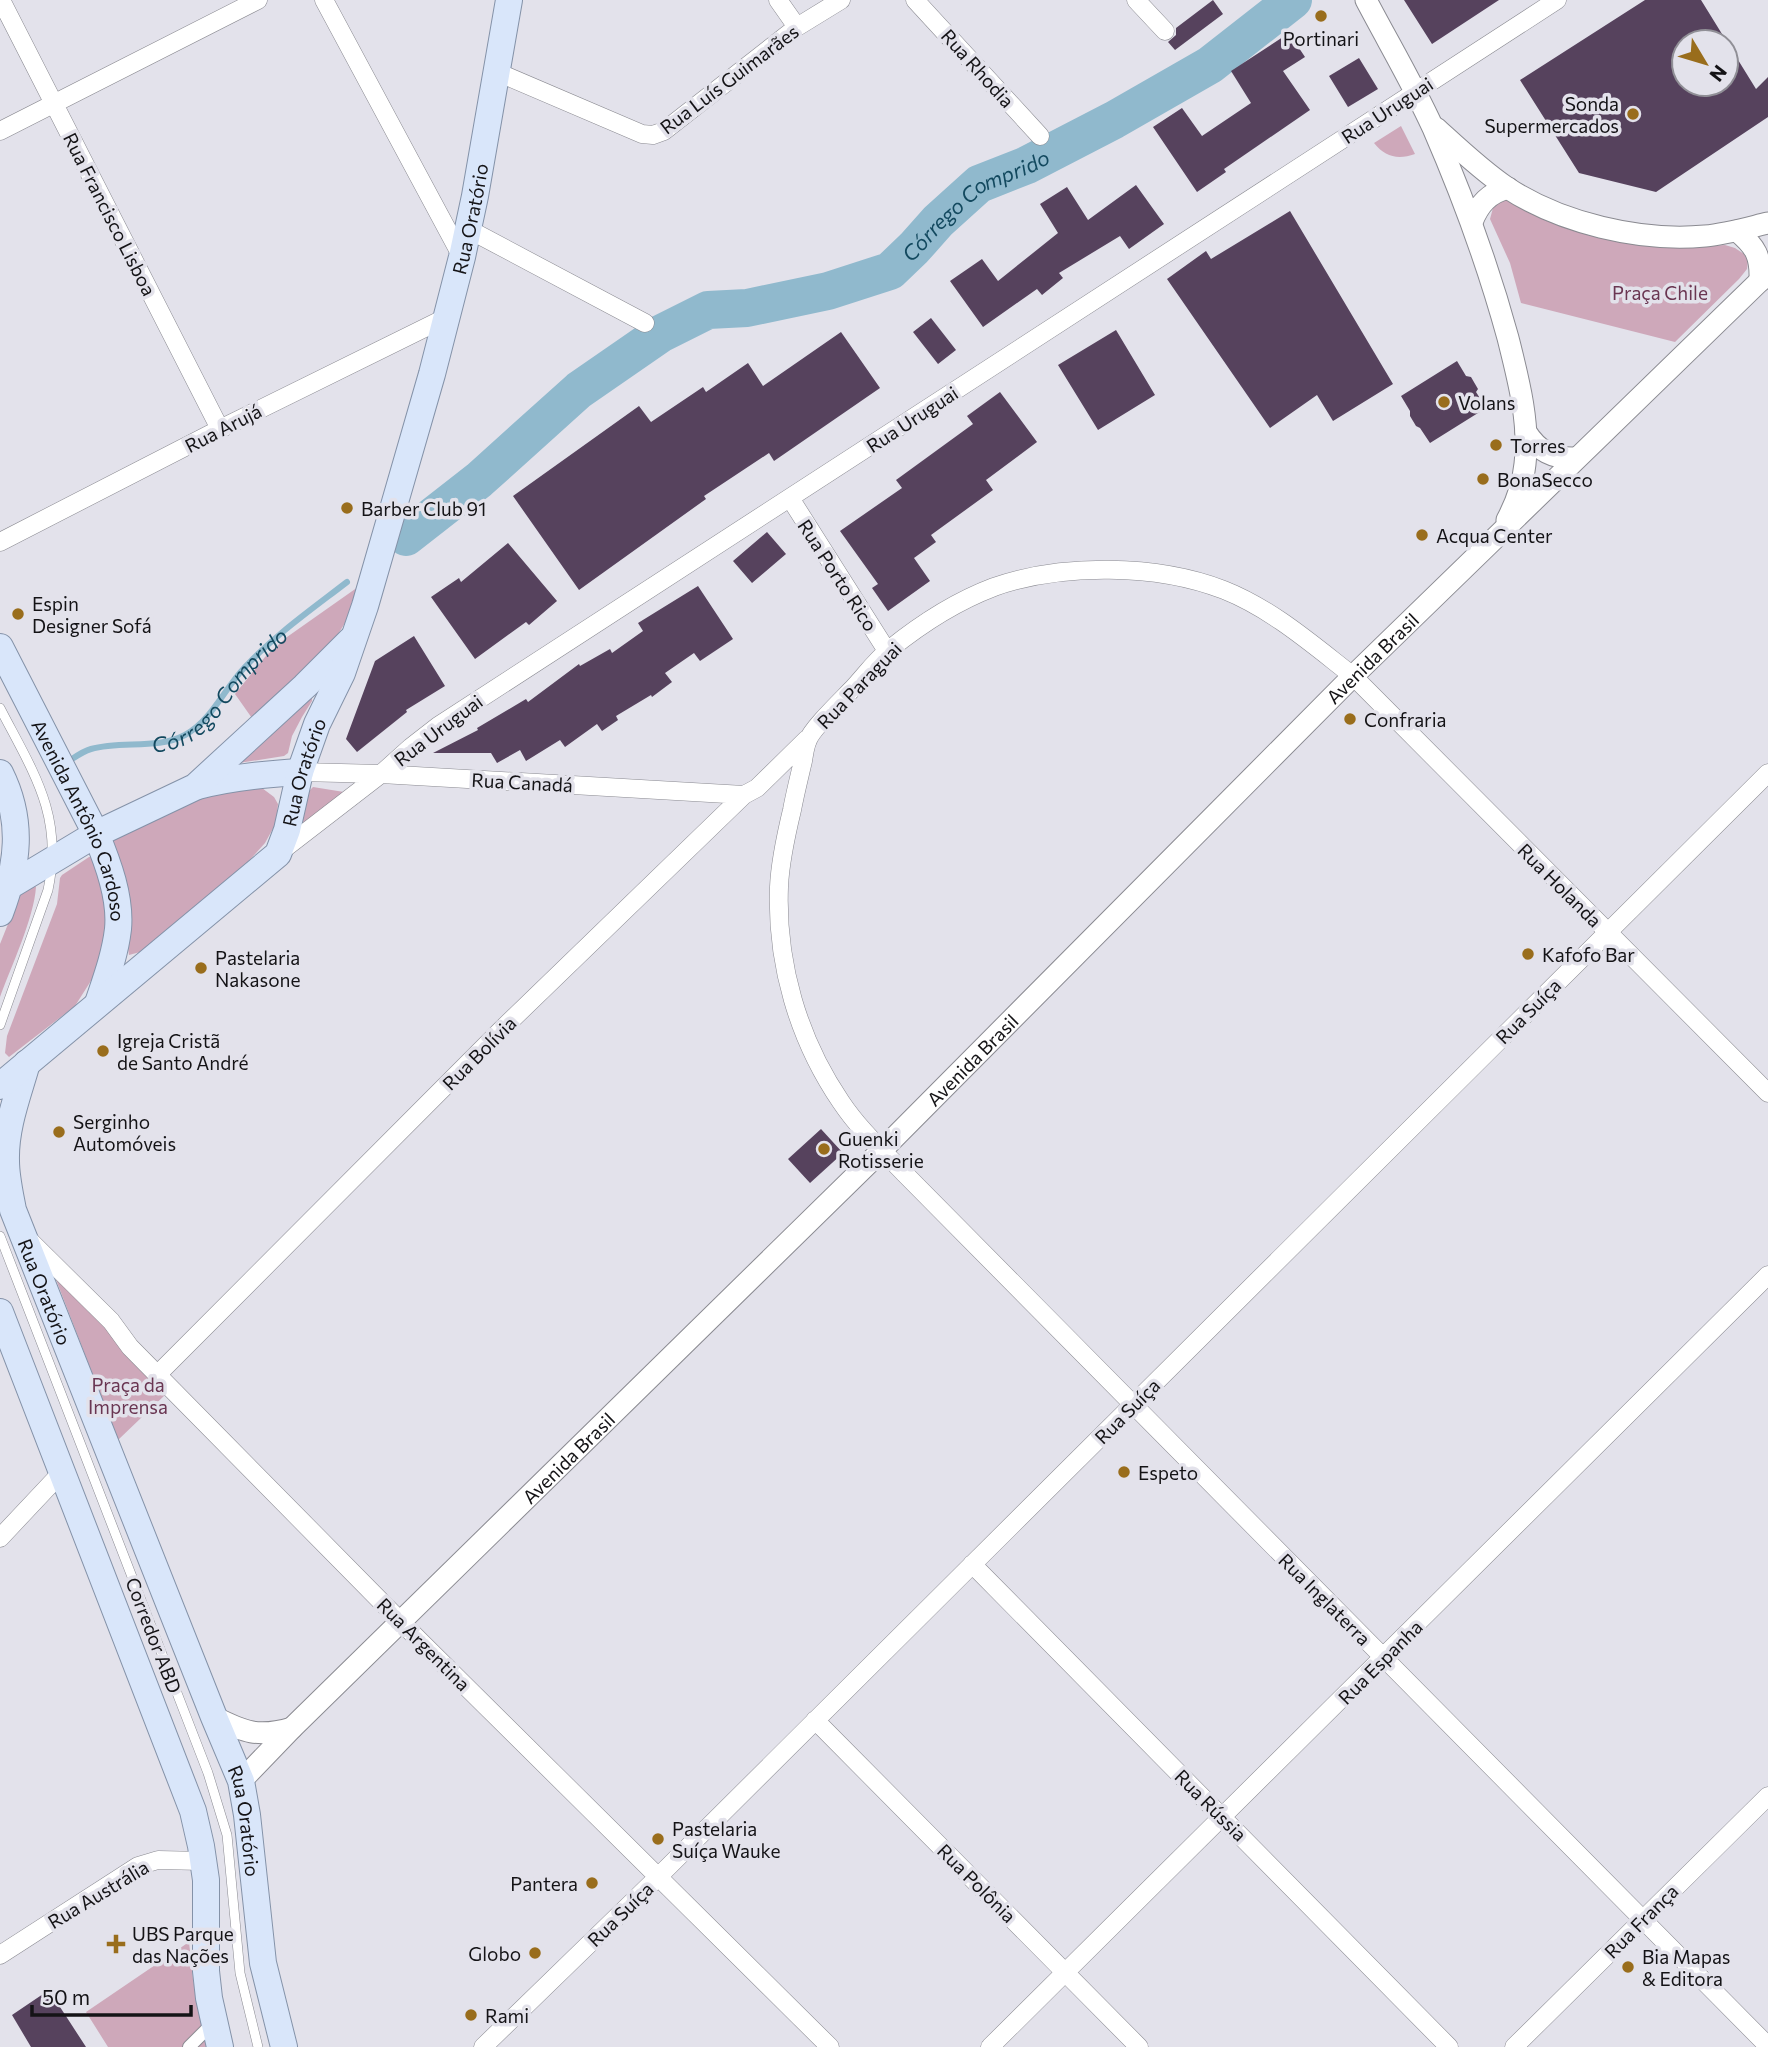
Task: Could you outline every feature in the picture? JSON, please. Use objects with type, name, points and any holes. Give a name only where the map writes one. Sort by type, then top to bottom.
[{"type":"main road","name":"Rua Oratório","points":[[278,854],[287,830],[300,772],[317,724],[342,673],[376,569],[447,317],[468,229],[509,0]]},
{"type":"main road","name":"Rua Oratório","points":[[5,886],[96,834],[195,787],[305,687],[354,636]]},
{"type":"main road","name":"Avenida Antônio Cardoso","points":[[0,647],[96,834],[106,860],[118,926],[110,967],[98,1003]]},
{"type":"main road","points":[[195,787],[254,774],[300,772]]},
{"type":"main road","points":[[0,773],[16,818],[17,846],[0,913]]},
{"type":"main road","points":[[254,774],[280,793],[292,806]]},
{"type":"main road","points":[[0,1086],[278,854]]},
{"type":"main road","name":"Rua Oratório","points":[[27,1063],[6,1142],[6,1163],[13,1210],[12,1236],[241,1780],[262,1963],[284,2047]]},
{"type":"main road","points":[[0,1312],[193,1811],[206,1880],[206,1971],[216,2035]]},
{"type":"street","name":"Rua Francisco Lisboa","points":[[1,0],[220,429]]},
{"type":"street","points":[[0,131],[258,0]]},
{"type":"street","points":[[324,0],[462,257]]},
{"type":"street","points":[[778,0],[797,27]]},
{"type":"street","name":"Rua Luís Guimarães","points":[[497,72],[642,134],[653,135],[664,131],[797,27],[841,0]]},
{"type":"street","name":"Rua Rhodia","points":[[915,0],[1040,136]]},
{"type":"street","points":[[1136,0],[1165,31]]},
{"type":"street","points":[[1366,0],[1431,125],[1472,222],[1488,267],[1512,355],[1526,432],[1525,463],[1513,508],[1499,535]]},
{"type":"street","name":"Rua Uruguai","points":[[278,854],[438,726],[1557,0]]},
{"type":"street","points":[[1431,125],[1508,188],[1539,205],[1608,229],[1634,234],[1706,236],[1768,222]]},
{"type":"street","points":[[1472,222],[1489,196],[1508,188]]},
{"type":"street","points":[[468,229],[645,323]]},
{"type":"street","points":[[1499,535],[1764,277],[1755,249],[1737,230]]},
{"type":"street","name":"Rua Arujá","points":[[0,542],[447,317]]},
{"type":"street","points":[[1526,432],[1541,450],[1552,456],[1576,458]]},
{"type":"street","name":"Rua Porto Rico","points":[[790,498],[887,651]]},
{"type":"street","name":"Avenida Brasil","points":[[241,1780],[882,1150],[1353,676],[1499,535]]},
{"type":"street","name":"Rua Paraguai","points":[[882,1150],[863,1131],[842,1103],[817,1064],[800,1024],[787,980],[780,936],[779,886],[784,845],[808,738],[887,651],[929,621],[995,587],[1074,571],[1133,569],[1188,578],[1225,591],[1261,609],[1306,639],[1353,676]]},
{"type":"street","name":"Rua Holanda","points":[[1353,676],[1768,1093]]},
{"type":"street","name":"Rua Bolívia","points":[[158,1375],[502,1029],[744,795],[757,788],[808,738]]},
{"type":"street","name":"Rua Canadá","points":[[300,772],[381,774],[744,795]]},
{"type":"street","name":"Rua Suíça","points":[[483,2047],[657,1878],[1768,773]]},
{"type":"street","name":"Rua Inglaterra","points":[[882,1150],[1768,2046]]},
{"type":"street","name":"Rua Argentina","points":[[12,1236],[111,1321],[130,1347],[401,1622],[830,2047]]},
{"type":"street","name":"Rua Espanha","points":[[990,2047],[1384,1659],[1768,1275]]},
{"type":"street","points":[[0,1538],[62,1472]]},
{"type":"street","name":"Rua Rússia","points":[[972,1564],[1449,2047]]},
{"type":"street","points":[[214,1717],[239,1730],[258,1733],[275,1733],[292,1728]]},
{"type":"street","name":"Rua Polônia","points":[[815,1720],[1139,2047]]},
{"type":"street","name":"Rua França","points":[[1514,2047],[1768,1796]]},
{"type":"street","name":"Rua Austrália","points":[[0,1955],[138,1866],[158,1860],[203,1861]]},
{"type":"street","points":[[189,2047],[216,2035]]},
{"type":"lane","points":[[0,708],[44,796],[52,832],[50,883],[0,1025]]},
{"type":"lane","name":"Corredor ABD","points":[[12,1236],[219,1807],[227,1835],[240,1973],[258,2047]]},
{"type":"green space","points":[[1401,126],[1415,154],[1392,156],[1374,143]]},
{"type":"green space","name":"Praça Chile","points":[[1509,199],[1655,246],[1683,248],[1725,245],[1744,254],[1748,261],[1747,269],[1675,342],[1521,303],[1510,263],[1490,219],[1493,208],[1501,201]]},
{"type":"green space","points":[[358,587],[345,623],[333,642],[254,721],[235,694],[265,657],[287,637]]},
{"type":"green space","points":[[310,697],[312,701],[292,736],[288,753],[284,756],[239,763]]},
{"type":"green space","points":[[313,787],[344,792],[303,825],[301,822],[308,792]]},
{"type":"green space","points":[[262,788],[274,797],[278,804],[276,823],[265,843],[248,862],[140,952],[129,955],[111,840],[195,796]]},
{"type":"green space","points":[[89,857],[94,857],[109,924],[94,976],[75,1006],[9,1057],[5,1053],[7,1036],[57,904],[60,878]]},
{"type":"green space","points":[[34,885],[36,887],[31,913],[0,997],[0,944],[18,899],[26,888]]},
{"type":"green space","name":"Praça da Imprensa","points":[[55,1277],[165,1395],[118,1440]]},
{"type":"green space","points":[[189,1942],[206,2047],[108,2047],[86,2012]]},
{"type":"building","points":[[1213,0],[1223,14],[1175,50],[1168,42],[1176,35],[1176,28]]},
{"type":"building","points":[[1404,0],[1499,0],[1432,44]]},
{"type":"building","points":[[1645,0],[1701,0],[1718,28],[1670,28],[1670,98],[1740,98],[1740,63],[1756,89],[1768,77],[1768,117],[1656,192],[1579,173],[1520,80]]},
{"type":"building","points":[[1289,33],[1305,57],[1283,71],[1310,110],[1224,169],[1226,172],[1197,192],[1153,127],[1182,108],[1202,136],[1251,103],[1231,71]]},
{"type":"building","points":[[1359,58],[1378,89],[1348,107],[1329,76]]},
{"type":"building","points":[[1136,185],[1164,224],[1129,249],[1120,236],[1059,273],[1063,278],[1042,295],[1037,289],[983,327],[950,281],[982,259],[998,281],[1058,233],[1040,204],[1067,187],[1088,220]]},
{"type":"building","points":[[1290,211],[1393,384],[1333,421],[1317,395],[1270,428],[1167,279],[1206,251],[1211,259]]},
{"type":"building","points":[[931,318],[956,350],[938,364],[913,332]]},
{"type":"building","points":[[1116,330],[1155,395],[1098,430],[1058,365]]},
{"type":"building","points":[[841,332],[880,388],[774,461],[769,453],[704,496],[706,499],[579,590],[513,496],[639,406],[651,422],[703,387],[706,392],[748,363],[763,386]]},
{"type":"building","name":"Volans","points":[[1457,361],[1466,376],[1471,377],[1486,408],[1430,443],[1416,426],[1401,396]]},
{"type":"building","points":[[1000,392],[1037,442],[986,480],[993,490],[931,535],[936,542],[914,558],[930,581],[888,611],[872,588],[878,584],[840,531],[902,488],[896,480],[973,424],[967,416]]},
{"type":"building","points":[[767,532],[786,554],[752,583],[733,561]]},
{"type":"building","points":[[508,543],[557,601],[529,625],[526,622],[475,659],[431,597],[459,578],[461,582]]},
{"type":"building","points":[[698,586],[733,639],[700,661],[694,653],[665,673],[672,682],[652,697],[651,695],[616,716],[618,720],[602,731],[597,724],[565,747],[560,740],[526,761],[520,750],[497,763],[491,753],[433,753],[478,730],[477,728],[526,699],[528,702],[579,664],[580,666],[610,649],[612,653],[643,631],[638,623]]},
{"type":"building","points":[[414,636],[445,686],[406,710],[407,712],[357,752],[346,739],[375,661]]},
{"type":"building","points":[[821,1129],[843,1153],[810,1183],[788,1159]]},
{"type":"building","points":[[49,1990],[86,2047],[31,2047],[12,2015]]},
{"type":"waterway","name":"Córrego Comprido","points":[[406,537],[479,480],[579,390],[660,334],[708,310],[747,308],[828,291],[890,271],[938,221],[979,184],[1027,165],[1114,120],[1210,65],[1293,0]]},
{"type":"waterway","name":"Córrego Comprido","points":[[72,759],[103,746],[151,744],[185,735],[203,721],[257,655],[347,582]]},
{"type":"place","name":"Portinari","points":[[1321,16]]},
{"type":"place","name":"Sonda Supermercados","points":[[1633,114]]},
{"type":"place","name":"Volans","points":[[1444,402]]},
{"type":"place","name":"Torres","points":[[1496,445]]},
{"type":"place","name":"BonaSecco","points":[[1483,479]]},
{"type":"place","name":"Barber Club 91","points":[[347,508]]},
{"type":"place","name":"Acqua Center","points":[[1422,535]]},
{"type":"place","name":"Espin Designer Sofá","points":[[18,614]]},
{"type":"place","name":"Confraria","points":[[1350,719]]},
{"type":"place","name":"Kafofo Bar","points":[[1528,954]]},
{"type":"place","name":"Pastelaria Nakasone","points":[[201,968]]},
{"type":"place","name":"Igreja Cristã de Santo André","points":[[103,1051]]},
{"type":"place","name":"Serginho Automóveis","points":[[59,1132]]},
{"type":"place","name":"Guenki Rotisserie","points":[[824,1149]]},
{"type":"place","name":"Espeto","points":[[1124,1472]]},
{"type":"place","name":"Pastelaria Suíça Wauke","points":[[658,1839]]},
{"type":"place","name":"Pantera","points":[[592,1883]]},
{"type":"place","name":"UBS Parque das Nações","points":[[116,1944]]},
{"type":"place","name":"Globo","points":[[535,1953]]},
{"type":"place","name":"Bia Mapas & Editora","points":[[1628,1967]]},
{"type":"place","name":"Rami","points":[[471,2015]]}]
